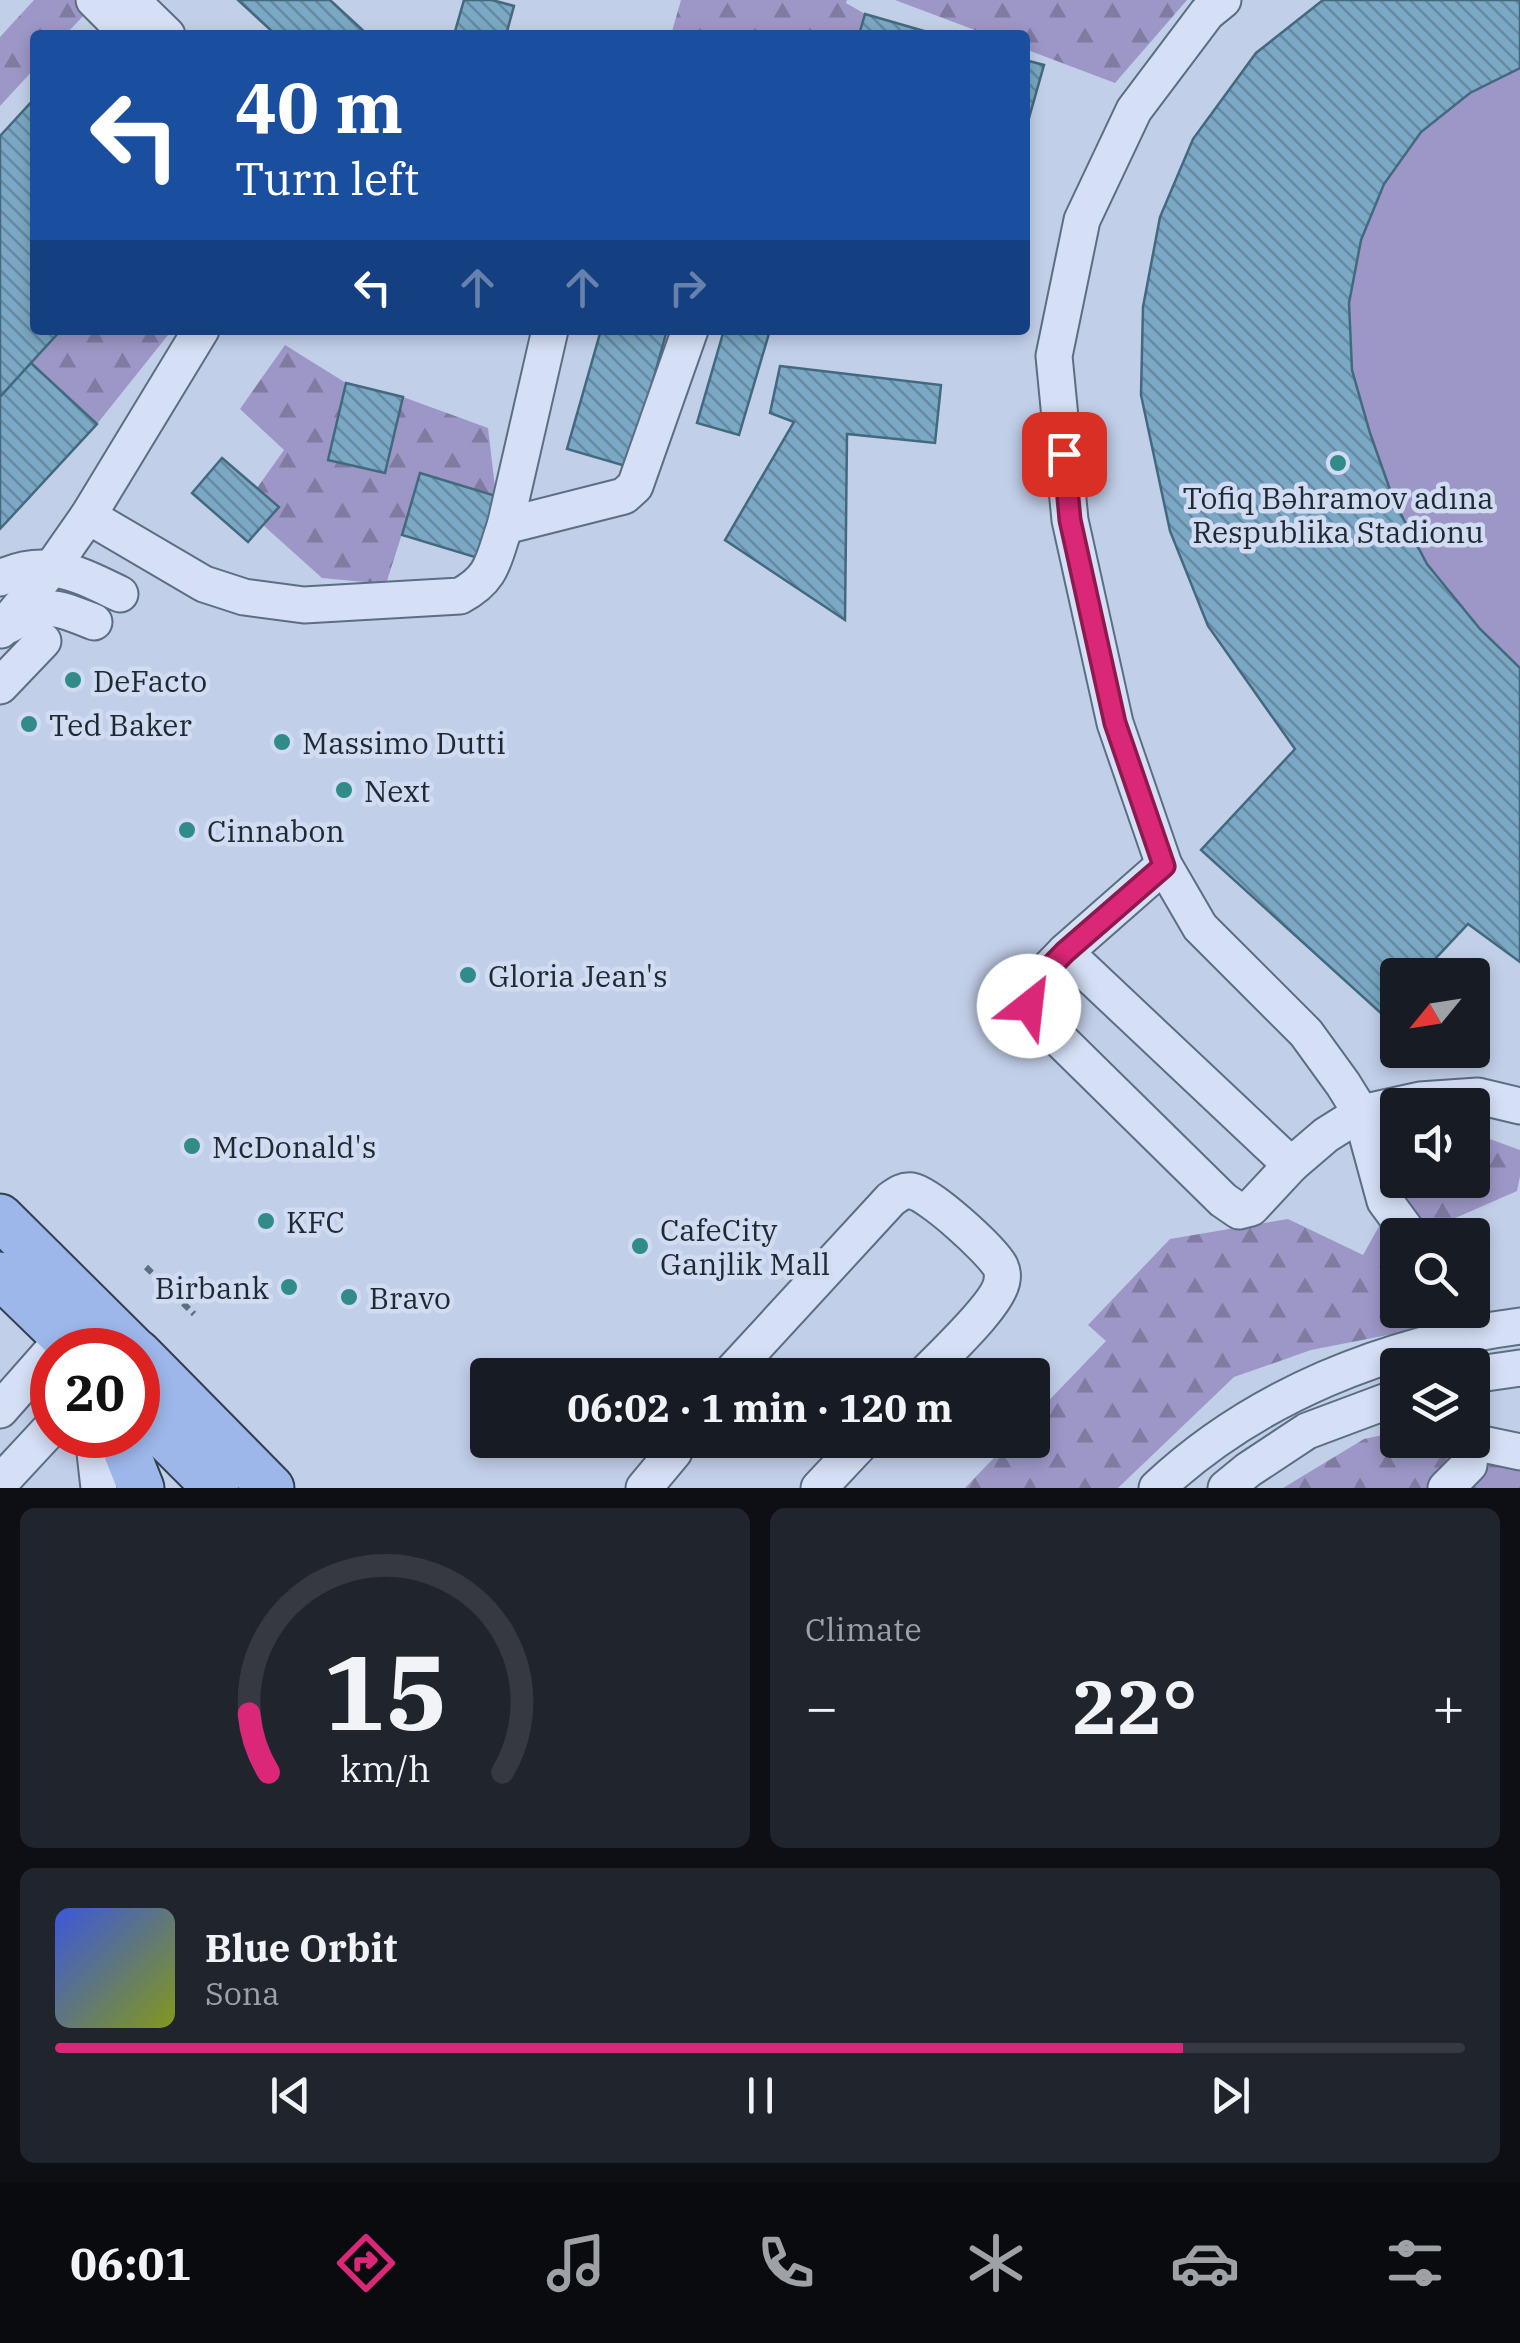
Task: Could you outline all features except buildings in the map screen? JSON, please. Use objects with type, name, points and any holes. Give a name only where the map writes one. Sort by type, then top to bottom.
[{"type":"main road","points":[[0,1218],[112,1328]]},
{"type":"main road","points":[[0,1274],[47,1328]]},
{"type":"main road","points":[[160,1376],[271,1488]]},
{"type":"main road","points":[[160,1432],[216,1488]]},
{"type":"main road","points":[[106,1485],[114,1458]]},
{"type":"street","points":[[94,0],[124,30]]},
{"type":"street","points":[[131,0],[161,30]]},
{"type":"street","points":[[1222,0],[1208,12],[1134,110],[1082,220],[1054,356],[1070,520],[1115,723],[1164,866],[1200,927],[1306,1032],[1362,1113],[1385,1201],[1398,1218]]},
{"type":"street","points":[[0,631],[88,516],[199,335]]},
{"type":"street","points":[[88,516],[204,584],[244,597],[304,605],[460,596],[477,587],[488,574],[505,526],[549,335]]},
{"type":"street","points":[[505,526],[624,496],[634,486],[688,335]]},
{"type":"street","points":[[0,576],[88,516]]},
{"type":"street","points":[[0,576],[40,567],[72,571],[120,594]]},
{"type":"street","points":[[0,631],[34,610],[58,608],[94,622]]},
{"type":"street","points":[[0,686],[43,641]]},
{"type":"street","points":[[1164,866],[1065,952],[1028,990],[1029,1006],[1223,1200],[1239,1211],[1251,1208],[1326,1135],[1362,1113],[1420,1100],[1478,1096],[1520,1106]]},
{"type":"street","points":[[1065,952],[1292,1164]]},
{"type":"street","points":[[745,1358],[891,1199],[913,1191],[938,1205],[1002,1269],[1002,1284],[994,1301],[940,1358]]},
{"type":"street","points":[[0,1196],[78,1293]]},
{"type":"street","points":[[1157,1488],[1221,1438],[1292,1394],[1397,1351],[1510,1328]]},
{"type":"street","points":[[1490,1372],[1520,1368]]},
{"type":"street","points":[[0,1410],[30,1381]]},
{"type":"street","points":[[1226,1488],[1308,1432],[1380,1404]]},
{"type":"street","points":[[216,1432],[292,1488]]},
{"type":"street","points":[[1490,1445],[1520,1452]]},
{"type":"street","points":[[0,1482],[30,1450]]},
{"type":"street","points":[[99,1458],[106,1485]]},
{"type":"street","points":[[644,1488],[670,1458]]},
{"type":"street","points":[[819,1488],[847,1458]]},
{"type":"street","points":[[1446,1488],[1470,1458]]},
{"type":"path","points":[[146,1267],[194,1314]]},
{"type":"green space","points":[[34,0],[76,0],[88,11],[70,30],[30,30],[30,73],[0,106],[0,37]]},
{"type":"green space","points":[[681,0],[847,0],[865,14],[860,30],[672,30]]},
{"type":"green space","points":[[895,0],[1187,0],[1115,83],[1030,51],[1030,30],[975,30]]},
{"type":"green space","name":"Tofiq Bəhramov adına Respublika Stadionu","points":[[1323,0],[1520,0],[1520,962],[1467,924],[1421,958],[1380,958],[1380,1012],[1201,850],[1295,749],[1170,531],[1141,395],[1143,307],[1160,217],[1193,139],[1256,53]]},
{"type":"green space","points":[[56,335],[168,335],[97,424],[31,363]]},
{"type":"green space","points":[[285,345],[346,383],[329,460],[385,473],[403,397],[488,428],[496,496],[421,474],[386,584],[322,578],[263,525],[278,507],[257,488],[284,450],[240,409]]},
{"type":"green space","points":[[1490,1139],[1520,1150],[1517,1191],[1455,1218],[1384,1218],[1395,1198],[1490,1198]]},
{"type":"green space","points":[[1288,1219],[1363,1255],[1380,1225],[1380,1328],[1424,1328],[1311,1350],[1234,1377],[1118,1488],[965,1488],[994,1458],[1050,1458],[1050,1399],[1106,1341],[1088,1325],[1170,1239]]},
{"type":"green space","points":[[1380,1436],[1380,1458],[1490,1458],[1490,1436],[1507,1461],[1520,1466],[1520,1488],[1283,1488],[1364,1439]]},
{"type":"place","name":"Tofiq Bəhramov adına Respublika Stadionu","points":[[1338,463]]},
{"type":"place","name":"DeFacto","points":[[73,680]]},
{"type":"place","name":"Ted Baker","points":[[29,724]]},
{"type":"place","name":"Massimo Dutti","points":[[282,742]]},
{"type":"place","name":"Next","points":[[344,790]]},
{"type":"place","name":"Cinnabon","points":[[187,830]]},
{"type":"place","name":"Gloria Jean's","points":[[468,975]]},
{"type":"place","name":"McDonald's","points":[[192,1146]]},
{"type":"place","name":"KFC","points":[[266,1221]]},
{"type":"place","name":"CafeCity Ganjlik Mall","points":[[640,1246]]},
{"type":"place","name":"Birbank","points":[[289,1287]]},
{"type":"place","name":"Bravo","points":[[349,1297]]},
{"type":"route","points":[[1029,1006],[1028,990],[1065,952],[1164,866],[1115,723],[1070,520],[1064,454]]}]
